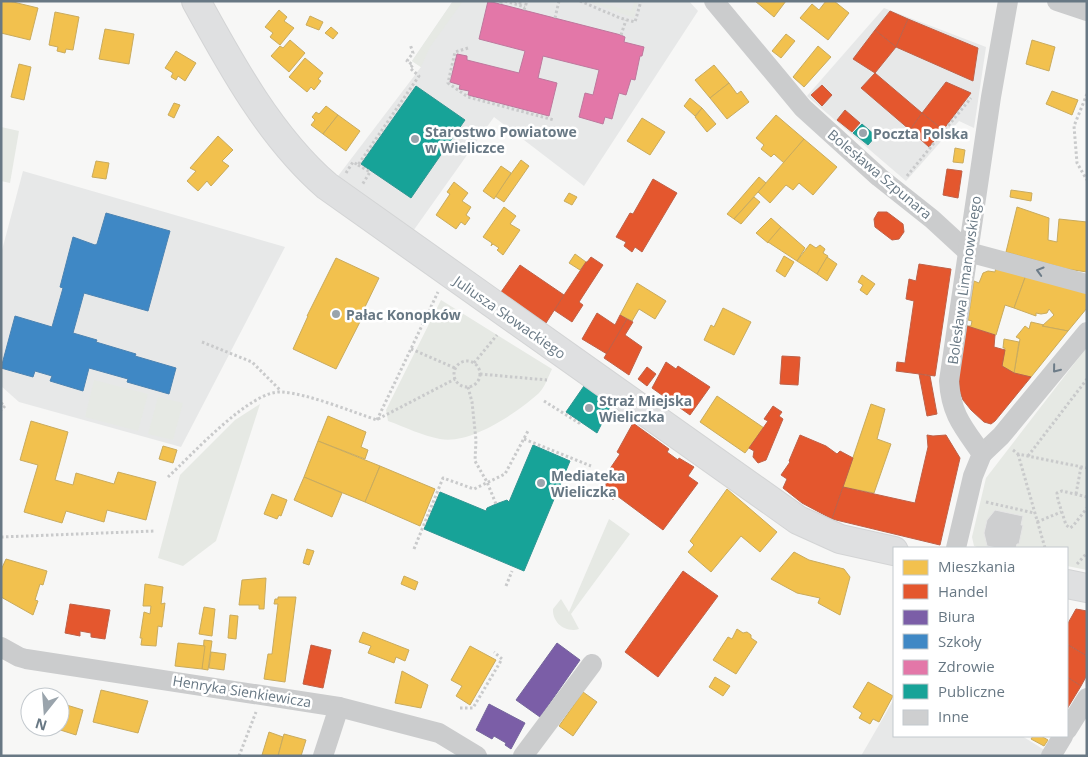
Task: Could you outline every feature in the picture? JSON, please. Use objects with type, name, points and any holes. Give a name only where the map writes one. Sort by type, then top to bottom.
[{"type":"street","name":"Juliusza Słowackiego","points":[[196,1],[256,103],[277,133],[314,175],[327,186],[798,520],[840,539],[893,551]]},
{"type":"street","name":"Bolesława Szpunara","points":[[714,1],[803,108],[879,176],[932,218],[968,252],[1087,284]]},
{"type":"street","name":"Bolesława Limanowskiego","points":[[982,454],[957,418],[950,395],[949,381],[991,97],[1008,1]]},
{"type":"street","points":[[1057,1],[1087,12]]},
{"type":"street","points":[[956,547],[973,476],[982,454],[1001,436],[1087,332]]},
{"type":"street","points":[[1068,584],[1087,588]]},
{"type":"street","name":"Henryka Sienkiewicza","points":[[1,647],[26,659],[339,706],[439,733],[477,756]]},
{"type":"street","points":[[523,756],[592,664]]},
{"type":"street","points":[[1068,728],[1087,698]]},
{"type":"street","points":[[323,756],[339,706]]},
{"type":"street","points":[[1051,756],[1062,737]]},
{"type":"path","points":[[514,1],[520,3],[520,1]]},
{"type":"path","points":[[502,2],[525,9],[527,1]]},
{"type":"path","points":[[555,18],[560,1]]},
{"type":"path","points":[[580,1],[635,22],[641,1]]},
{"type":"path","points":[[621,35],[626,20]]},
{"type":"path","points":[[358,165],[419,76],[410,68],[413,65],[408,61],[413,53],[410,44]]},
{"type":"path","points":[[468,48],[455,52],[448,83],[468,97],[554,120]]},
{"type":"path","points":[[1087,94],[1074,126],[1078,163],[1087,180]]},
{"type":"path","points":[[902,182],[972,98],[977,95]]},
{"type":"path","points":[[351,166],[353,162],[370,172],[360,187]]},
{"type":"path","points":[[377,420],[440,288]]},
{"type":"path","points":[[474,363],[498,334]]},
{"type":"path","points":[[202,342],[252,362],[281,391]]},
{"type":"path","points":[[410,349],[455,368]]},
{"type":"path","points":[[468,361],[474,363],[479,368],[480,374],[475,384],[468,387],[460,385],[455,380],[455,368],[462,362],[468,361]]},
{"type":"path","points":[[480,374],[548,380]]},
{"type":"path","points":[[1028,456],[1087,379]]},
{"type":"path","points":[[168,477],[232,416],[266,394],[281,391],[304,396],[377,420],[455,380]]},
{"type":"path","points":[[468,387],[472,402],[476,440],[475,462],[487,482],[496,504]]},
{"type":"path","points":[[544,400],[580,422]]},
{"type":"path","points":[[1,403],[5,406],[1,410]]},
{"type":"path","points":[[414,549],[443,478],[474,489],[505,474],[529,429]]},
{"type":"path","points":[[1001,436],[1018,454],[1045,547]]},
{"type":"path","points":[[524,439],[590,466]]},
{"type":"path","points":[[1018,454],[1087,468]]},
{"type":"path","points":[[1076,494],[1081,467]]},
{"type":"path","points":[[1087,497],[1062,491],[1057,493],[1061,512],[1066,525],[1070,528],[1087,508]]},
{"type":"path","points":[[978,500],[1034,513]]},
{"type":"path","points":[[1037,522],[1061,512]]},
{"type":"path","points":[[1082,515],[1087,519]]},
{"type":"path","points":[[1,537],[156,531]]},
{"type":"path","points":[[506,586],[512,571]]},
{"type":"path","points":[[460,708],[473,708],[502,659],[494,652]]},
{"type":"path","points":[[239,756],[256,710]]},
{"type":"shaded area","points":[[453,1],[689,1],[698,11],[584,186],[494,117],[411,234],[335,180],[421,67],[412,61]]},
{"type":"shaded area","points":[[453,1],[463,1],[430,47],[421,67],[412,61]]},
{"type":"shaded area","points":[[586,1],[594,1],[631,11],[635,1],[638,1],[634,18]]},
{"type":"shaded area","points":[[884,8],[986,47],[974,128],[959,121],[906,181],[807,96]]},
{"type":"shaded area","points":[[1,127],[19,131],[10,183],[1,181]]},
{"type":"shaded area","points":[[23,171],[285,247],[181,447],[19,402],[1,386],[1,254]]},
{"type":"shaded area","points":[[441,300],[552,369],[541,391],[530,401],[492,426],[452,440],[427,436],[388,421],[386,410]]},
{"type":"shaded area","points":[[1087,347],[1087,570],[1068,566],[1068,547],[974,546],[972,537],[986,478]]},
{"type":"shaded area","points":[[94,380],[148,394],[138,431],[85,417]]},
{"type":"shaded area","points":[[158,397],[183,403],[173,440],[148,434]]},
{"type":"shaded area","points":[[260,404],[216,541],[183,566],[158,558],[180,475],[235,420]]},
{"type":"shaded area","points":[[609,519],[630,534],[571,614],[579,629],[569,630],[557,623],[553,609],[561,599],[569,612]]},
{"type":"shaded area","points":[[893,701],[893,737],[1024,737],[1046,751],[1042,756],[861,756]]},
{"type":"building: Mieszkania","points":[[1,1],[38,8],[30,40],[1,33]]},
{"type":"building: Mieszkania","points":[[755,1],[786,1],[774,17]]},
{"type":"building: Mieszkania","points":[[826,1],[834,1],[849,13],[828,40],[800,18],[812,4],[819,10]]},
{"type":"building: Mieszkania","points":[[279,10],[287,17],[284,21],[294,28],[280,45],[270,37],[273,33],[265,27]]},
{"type":"building: Mieszkania","points":[[55,12],[79,17],[73,50],[66,49],[65,53],[57,51],[58,47],[49,45]]},
{"type":"building: Mieszkania","points":[[310,16],[323,22],[319,30],[306,25]]},
{"type":"building: Mieszkania","points":[[331,27],[338,33],[333,39],[325,33]]},
{"type":"building: Mieszkania","points":[[105,29],[134,34],[129,64],[99,59]]},
{"type":"building: Mieszkania","points":[[786,34],[795,41],[781,58],[772,51]]},
{"type":"building: Mieszkania","points":[[290,40],[305,53],[289,72],[271,56],[280,46],[283,48]]},
{"type":"building: Mieszkania","points":[[1032,40],[1055,47],[1049,71],[1026,64]]},
{"type":"building: Mieszkania","points":[[818,46],[831,57],[804,87],[793,77]]},
{"type":"building: Mieszkania","points":[[176,51],[196,63],[185,81],[178,76],[176,80],[171,77],[173,73],[165,68]]},
{"type":"building: Mieszkania","points":[[305,58],[323,73],[318,79],[321,81],[314,90],[311,87],[307,92],[289,77]]},
{"type":"building: Mieszkania","points":[[19,64],[31,67],[24,100],[11,97]]},
{"type":"building: Mieszkania","points":[[714,65],[729,83],[710,98],[695,80]]},
{"type":"building: Mieszkania","points":[[729,83],[737,94],[741,91],[749,102],[727,119],[710,98]]},
{"type":"building: Mieszkania","points":[[1052,91],[1078,100],[1072,115],[1046,104]]},
{"type":"building: Mieszkania","points":[[690,98],[702,108],[695,116],[684,106]]},
{"type":"building: Mieszkania","points":[[174,103],[180,105],[174,118],[168,115]]},
{"type":"building: Mieszkania","points":[[326,106],[338,115],[323,134],[311,125],[315,120],[312,117],[316,112],[319,114]]},
{"type":"building: Mieszkania","points":[[702,108],[716,124],[707,132],[695,117]]},
{"type":"building: Mieszkania","points":[[338,115],[360,131],[346,151],[323,134]]},
{"type":"building: Mieszkania","points":[[776,115],[804,139],[784,163],[774,154],[771,157],[761,149],[764,145],[756,138]]},
{"type":"building: Mieszkania","points":[[642,118],[665,132],[650,155],[627,141]]},
{"type":"building: Mieszkania","points":[[218,136],[233,150],[222,161],[229,166],[211,186],[207,181],[198,191],[187,181],[196,171],[190,168]]},
{"type":"building: Mieszkania","points":[[804,139],[837,167],[813,195],[799,183],[793,190],[786,185],[770,203],[758,192]]},
{"type":"building: Mieszkania","points":[[955,148],[965,150],[963,163],[953,162]]},
{"type":"building: Mieszkania","points":[[521,160],[529,166],[504,202],[495,196]]},
{"type":"building: Mieszkania","points":[[96,161],[109,163],[106,179],[92,177]]},
{"type":"building: Mieszkania","points":[[501,166],[511,173],[494,199],[483,191]]},
{"type":"building: Mieszkania","points":[[759,177],[766,183],[734,219],[727,214]]},
{"type":"building: Mieszkania","points":[[454,182],[468,193],[462,201],[471,207],[466,215],[470,218],[465,225],[461,222],[456,229],[436,215],[450,194],[447,192]]},
{"type":"building: Mieszkania","points":[[1011,190],[1032,193],[1031,201],[1010,197]]},
{"type":"building: Mieszkania","points":[[569,193],[577,197],[572,205],[564,201]]},
{"type":"building: Mieszkania","points":[[754,197],[760,202],[741,224],[734,219]]},
{"type":"building: Mieszkania","points":[[504,207],[516,216],[510,224],[520,230],[503,255],[497,250],[499,248],[493,244],[491,246],[492,243],[483,237]]},
{"type":"building: Mieszkania","points":[[1017,207],[1049,218],[1048,240],[1057,242],[1059,219],[1087,222],[1087,272],[1067,269],[1006,252]]},
{"type":"building: Mieszkania","points":[[771,218],[781,227],[768,243],[756,233]]},
{"type":"building: Mieszkania","points":[[781,227],[805,248],[797,261],[768,242]]},
{"type":"building: Mieszkania","points":[[810,244],[816,248],[820,245],[825,249],[823,253],[828,256],[817,274],[797,261]]},
{"type":"building: Mieszkania","points":[[575,254],[586,262],[580,270],[569,263]]},
{"type":"building: Mieszkania","points":[[784,256],[794,262],[785,277],[776,271]]},
{"type":"building: Mieszkania","points":[[827,257],[837,264],[827,281],[817,274]]},
{"type":"building: Mieszkania","name":"Pałac Konopków","points":[[336,258],[379,278],[363,311],[365,312],[336,369],[293,349]]},
{"type":"building: Mieszkania","points":[[996,267],[1026,275],[1014,308],[1005,305],[996,335],[967,326],[971,326],[972,321],[968,320],[974,281],[979,283],[983,273],[988,271],[995,272]]},
{"type":"building: Mieszkania","points":[[862,275],[875,284],[867,295],[860,290],[863,285],[858,282]]},
{"type":"building: Mieszkania","points":[[1026,275],[1087,292],[1087,308],[1068,331],[1042,326],[1054,315],[1049,309],[1047,313],[1036,313],[1036,316],[1014,308]]},
{"type":"building: Mieszkania","points":[[637,283],[666,301],[655,319],[639,309],[632,321],[620,315]]},
{"type":"building: Mieszkania","points":[[723,308],[751,322],[734,355],[704,340],[711,325],[714,327]]},
{"type":"building: Mieszkania","points":[[1031,322],[1068,331],[1031,377],[1014,373],[1020,339],[1016,337],[1025,326],[1029,329]]},
{"type":"building: Mieszkania","points":[[1004,339],[1019,342],[1014,373],[1002,366],[1005,348],[1003,348]]},
{"type":"building: Mieszkania","points":[[717,396],[764,428],[745,453],[700,422]]},
{"type":"building: Mieszkania","points":[[871,404],[885,409],[877,439],[891,444],[874,493],[843,487]]},
{"type":"building: Mieszkania","points":[[328,416],[366,432],[361,447],[368,450],[365,459],[318,441]]},
{"type":"building: Mieszkania","points":[[31,421],[68,432],[55,480],[73,485],[76,473],[114,484],[118,472],[156,482],[146,520],[107,510],[104,522],[66,511],[62,523],[24,512],[38,465],[20,460]]},
{"type":"building: Mieszkania","points":[[318,441],[380,466],[365,502],[304,477]]},
{"type":"building: Mieszkania","points":[[163,446],[177,450],[173,463],[159,459]]},
{"type":"building: Mieszkania","points":[[380,466],[435,489],[420,526],[365,502]]},
{"type":"building: Mieszkania","points":[[304,477],[342,493],[332,517],[294,500]]},
{"type":"building: Mieszkania","points":[[727,489],[777,532],[760,552],[741,536],[711,572],[688,552],[694,545],[690,541]]},
{"type":"building: Mieszkania","points":[[272,494],[287,500],[281,516],[279,515],[277,519],[264,514]]},
{"type":"building: Mieszkania","points":[[307,549],[314,551],[309,565],[303,563]]},
{"type":"building: Mieszkania","points":[[794,552],[809,560],[844,569],[850,577],[840,615],[818,603],[820,598],[797,593],[771,579]]},
{"type":"building: Mieszkania","points":[[6,559],[47,571],[43,585],[40,584],[35,600],[38,601],[33,615],[1,597],[1,570]]},
{"type":"building: Mieszkania","points":[[404,576],[418,582],[415,590],[401,584]]},
{"type":"building: Mieszkania","points":[[266,578],[264,609],[259,609],[259,605],[239,605],[242,580]]},
{"type":"building: Mieszkania","points":[[145,584],[163,587],[161,604],[165,603],[162,627],[158,626],[156,646],[141,645],[142,638],[140,638],[144,612],[150,614],[151,606],[143,606]]},
{"type":"building: Mieszkania","points":[[278,597],[296,597],[285,682],[264,679],[268,654],[272,654],[278,604],[274,604],[275,599],[278,599]]},
{"type":"building: Mieszkania","points":[[204,607],[215,609],[212,636],[199,634]]},
{"type":"building: Mieszkania","points":[[230,615],[238,616],[236,639],[228,638]]},
{"type":"building: Mieszkania","points":[[737,629],[743,633],[747,632],[757,642],[736,674],[713,660],[728,637],[732,639]]},
{"type":"building: Mieszkania","points":[[363,632],[409,650],[405,661],[396,657],[394,663],[368,653],[371,646],[359,642]]},
{"type":"building: Mieszkania","points":[[204,640],[212,641],[208,670],[202,669]]},
{"type":"building: Mieszkania","points":[[178,643],[205,646],[202,669],[175,666]]},
{"type":"building: Mieszkania","points":[[470,646],[496,660],[470,705],[456,696],[462,686],[451,680]]},
{"type":"building: Mieszkania","points":[[211,652],[226,654],[224,670],[209,668]]},
{"type":"building: Mieszkania","points":[[402,671],[428,685],[421,708],[395,703]]},
{"type":"building: Mieszkania","points":[[715,677],[730,686],[723,696],[709,687]]},
{"type":"building: Mieszkania","points":[[868,682],[893,696],[879,722],[873,719],[870,724],[859,718],[862,713],[853,707]]},
{"type":"building: Mieszkania","points":[[101,690],[148,701],[138,733],[93,722]]},
{"type":"building: Mieszkania","points":[[583,692],[597,702],[573,736],[559,726]]},
{"type":"building: Mieszkania","points":[[70,706],[83,710],[76,735],[70,733]]},
{"type":"building: Mieszkania","points":[[269,732],[283,737],[278,756],[262,755]]},
{"type":"building: Mieszkania","points":[[284,734],[306,740],[301,756],[278,756]]},
{"type":"building: Mieszkania","points":[[1032,737],[1043,737],[1048,740],[1044,746],[1031,739]]},
{"type":"building: Handel","points":[[890,11],[908,19],[896,47],[875,30]]},
{"type":"building: Handel","points":[[908,19],[978,48],[973,81],[896,47]]},
{"type":"building: Handel","points":[[875,30],[896,47],[875,73],[853,59]]},
{"type":"building: Handel","points":[[875,73],[922,113],[910,130],[861,88]]},
{"type":"building: Handel","points":[[946,82],[971,93],[943,130],[922,113]]},
{"type":"building: Handel","points":[[822,85],[832,95],[822,106],[811,95]]},
{"type":"building: Handel","points":[[845,110],[860,123],[852,132],[837,120]]},
{"type":"building: Handel","points":[[922,113],[943,130],[929,147],[910,130]]},
{"type":"building: Handel","points":[[947,169],[962,171],[958,198],[943,195]]},
{"type":"building: Handel","points":[[653,179],[677,193],[642,252],[635,247],[632,252],[624,246],[626,242],[616,237],[630,213],[633,214]]},
{"type":"building: Handel","points":[[878,212],[887,212],[903,224],[904,232],[899,239],[892,240],[875,227],[874,219]]},
{"type":"building: Handel","points":[[591,257],[603,265],[579,302],[583,305],[572,322],[554,310]]},
{"type":"building: Handel","points":[[919,264],[951,269],[935,376],[896,371],[897,362],[905,363],[914,301],[906,299],[909,279],[916,281]]},
{"type":"building: Handel","points":[[520,265],[564,295],[546,323],[501,292]]},
{"type":"building: Handel","points":[[597,313],[615,325],[620,315],[627,319],[607,354],[582,339]]},
{"type":"building: Handel","points":[[627,319],[633,322],[625,335],[642,347],[629,375],[604,358]]},
{"type":"building: Handel","points":[[967,326],[995,335],[994,347],[1005,350],[1002,366],[1014,373],[1031,377],[991,424],[984,422],[971,410],[963,400],[960,392],[959,376]]},
{"type":"building: Handel","points":[[782,356],[800,357],[798,385],[780,384]]},
{"type":"building: Handel","points":[[666,362],[676,369],[678,366],[710,387],[690,415],[652,388]]},
{"type":"building: Handel","points":[[647,367],[656,374],[647,386],[638,379]]},
{"type":"building: Handel","points":[[919,374],[930,376],[937,414],[927,416]]},
{"type":"building: Handel","points":[[773,406],[782,412],[779,416],[783,419],[766,460],[758,463],[753,457],[754,451],[749,448],[768,421],[764,419]]},
{"type":"building: Handel","points":[[633,423],[669,449],[667,452],[678,460],[679,458],[694,467],[688,476],[698,483],[663,530],[616,495],[613,500],[606,489],[607,473],[620,454],[617,452]]},
{"type":"building: Handel","points":[[800,435],[826,446],[837,454],[840,451],[853,458],[832,519],[802,503],[783,488],[787,479],[781,475],[790,462]]},
{"type":"building: Handel","points":[[927,435],[946,435],[960,458],[940,545],[832,519],[843,487],[915,503],[928,447]]},
{"type":"building: Handel","points":[[683,571],[718,596],[658,677],[625,652]]},
{"type":"building: Handel","points":[[70,604],[110,610],[105,639],[91,637],[91,633],[80,631],[80,636],[65,633]]},
{"type":"building: Handel","points":[[1076,609],[1087,611],[1087,656],[1068,645],[1068,623]]},
{"type":"building: Handel","points":[[311,645],[331,650],[323,688],[303,684]]},
{"type":"building: Handel","points":[[1068,645],[1087,656],[1087,675],[1081,686],[1068,678]]},
{"type":"building: Handel","points":[[1068,678],[1081,686],[1068,707]]},
{"type":"building: Biura","points":[[557,643],[580,660],[540,717],[516,700]]},
{"type":"building: Biura","points":[[489,704],[525,723],[511,749],[505,745],[506,743],[494,736],[492,739],[476,730]]},
{"type":"building: Szkoły","points":[[106,213],[170,231],[148,311],[84,293],[73,333],[136,354],[135,356],[176,368],[169,394],[127,382],[128,379],[89,368],[83,391],[50,381],[52,376],[35,371],[33,377],[1,368],[15,316],[52,327],[63,288],[60,287],[73,237],[95,245],[97,244]]},
{"type":"building: Zdrowie","points":[[488,1],[621,35],[625,37],[624,42],[644,47],[635,80],[631,79],[626,95],[619,93],[612,119],[605,117],[603,124],[579,117],[585,93],[593,95],[599,70],[543,56],[538,78],[557,83],[549,116],[468,95],[469,91],[459,89],[460,85],[450,82],[457,54],[467,56],[467,60],[519,73],[525,51],[479,39]]},
{"type":"building: Publiczne","name":"Starostwo Powiatowe w Wieliczce","points":[[416,86],[465,120],[411,198],[361,164]]},
{"type":"building: Publiczne","points":[[862,124],[876,136],[868,145],[853,133]]},
{"type":"building: Publiczne","name":"Straż Miejska Wieliczka","points":[[584,386],[611,405],[597,433],[566,412]]},
{"type":"building: Publiczne","points":[[533,445],[570,461],[524,571],[424,529],[440,492],[486,511],[487,508],[496,504],[507,500],[509,502]]},
{"type":"building: Inne","points":[[995,510],[1023,516],[1019,544],[1016,547],[987,546],[984,533],[987,520]]},
{"type":"place","name":"Poczta Polska","points":[[863,133]]},
{"type":"place","name":"Starostwo Powiatowe w Wieliczce","points":[[415,139]]},
{"type":"place","name":"Pałac Konopków","points":[[336,314]]},
{"type":"place","name":"Straż Miejska Wieliczka","points":[[589,408]]},
{"type":"place","name":"Mediateka Wieliczka","points":[[541,483]]}]
